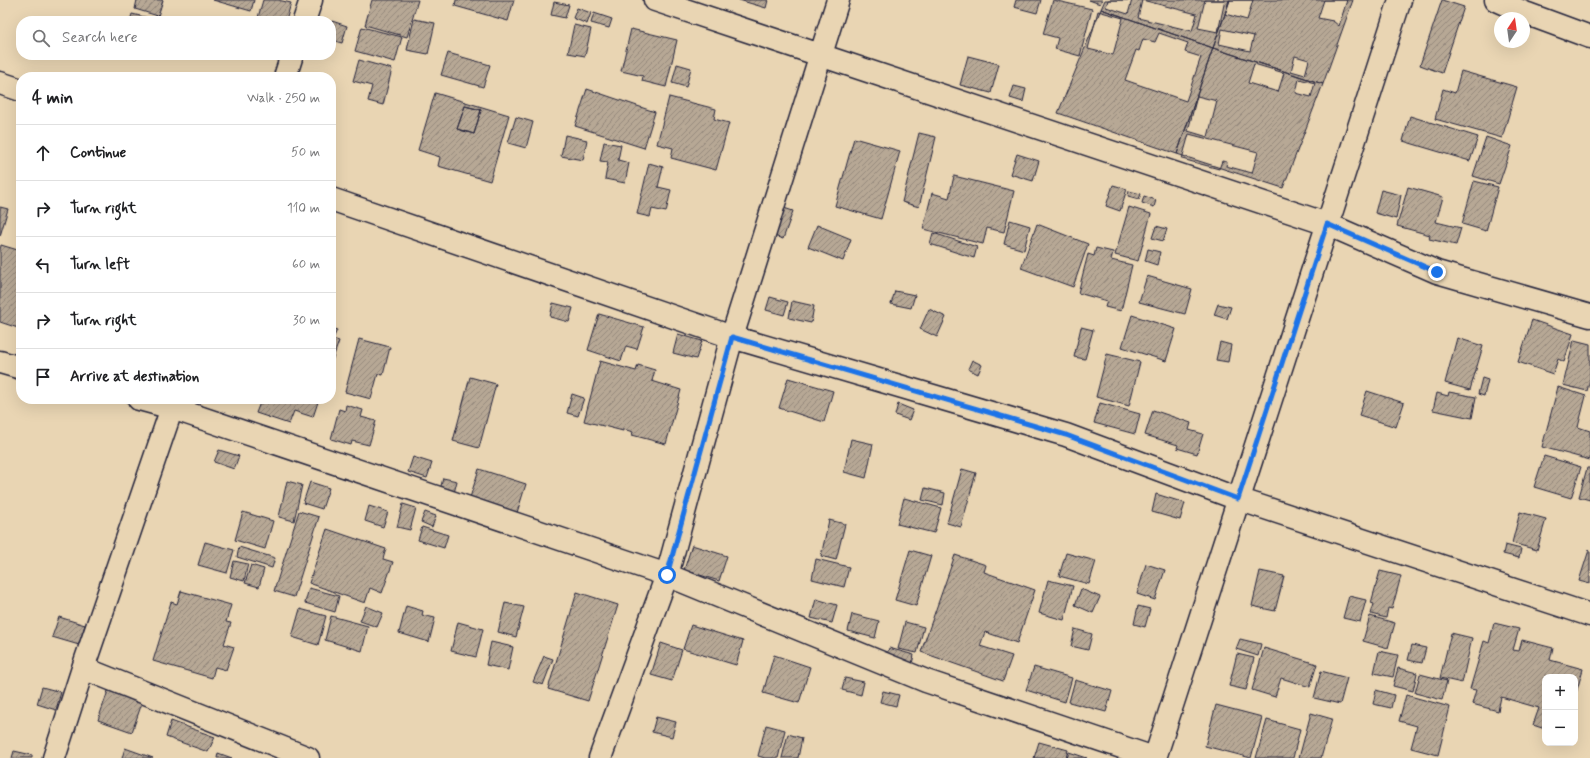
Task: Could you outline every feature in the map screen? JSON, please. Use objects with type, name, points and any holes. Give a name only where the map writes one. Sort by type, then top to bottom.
[{"type":"street","points":[[306,16],[311,0]]},
{"type":"street","points":[[655,0],[1327,224],[1437,272],[1590,316]]},
{"type":"street","points":[[600,758],[667,575],[732,337],[838,0]]},
{"type":"street","points":[[176,404],[667,575],[926,681],[1154,758],[1400,0]]},
{"type":"street","points":[[1496,0],[1525,13],[1590,37]]},
{"type":"street","points":[[287,72],[290,60]]},
{"type":"street","points":[[0,83],[16,88]]},
{"type":"street","points":[[0,95],[16,96]]},
{"type":"street","points":[[336,201],[732,337],[1066,435],[1238,499],[1590,615]]},
{"type":"street","points":[[0,362],[16,367]]},
{"type":"street","points":[[54,758],[173,404]]},
{"type":"street","points":[[83,668],[308,758]]},
{"type":"building","points":[[137,0],[163,0],[158,16],[135,9]]},
{"type":"building","points":[[213,0],[254,0],[251,11]]},
{"type":"building","points":[[263,0],[278,0],[291,3],[287,16],[258,16]]},
{"type":"building","points":[[372,0],[418,0],[407,37],[365,25]]},
{"type":"building","points":[[456,0],[514,0],[508,21],[455,6]]},
{"type":"building","points":[[739,0],[768,0],[766,8]]},
{"type":"building","points":[[1016,0],[1041,0],[1037,13],[1014,7]]},
{"type":"building","points":[[1053,0],[1092,9],[1080,56],[1055,49],[1058,38],[1043,34]]},
{"type":"building","points":[[1089,0],[1102,0],[1100,4]]},
{"type":"building","points":[[1105,0],[1230,0],[1213,48],[1101,9]]},
{"type":"building","points":[[1108,0],[1132,0],[1128,14],[1106,7]]},
{"type":"building","points":[[1142,0],[1197,14],[1192,31],[1138,18]]},
{"type":"building","points":[[1205,0],[1225,0],[1218,32],[1198,28]]},
{"type":"building","points":[[1229,0],[1253,0],[1247,20],[1225,14]]},
{"type":"building","points":[[1230,0],[1353,0],[1323,84],[1213,48]]},
{"type":"building","points":[[1324,0],[1347,0],[1339,26],[1333,21],[1318,18]]},
{"type":"building","points":[[1442,0],[1464,7],[1442,73],[1420,65]]},
{"type":"building","points":[[554,2],[569,5],[565,18],[551,15]]},
{"type":"building","points":[[577,8],[591,13],[587,24],[573,18]]},
{"type":"building","points":[[1101,9],[1213,48],[1177,154],[1058,113]]},
{"type":"building","points":[[1098,11],[1123,18],[1113,55],[1088,49]]},
{"type":"building","points":[[594,13],[612,19],[609,28],[591,23]]},
{"type":"building","points":[[414,19],[435,23],[428,54],[407,50]]},
{"type":"building","points":[[336,22],[347,26],[342,43],[336,41]]},
{"type":"building","points":[[574,25],[591,29],[585,56],[568,53]]},
{"type":"building","points":[[362,27],[402,37],[395,62],[355,51]]},
{"type":"building","points":[[631,29],[677,40],[666,87],[642,81],[643,76],[621,71]]},
{"type":"building","points":[[1222,29],[1254,36],[1250,51],[1219,44]]},
{"type":"building","points":[[1159,33],[1188,43],[1185,52],[1201,57],[1186,101],[1125,80],[1136,50],[1139,51],[1143,39],[1155,42]]},
{"type":"building","points":[[1213,48],[1323,84],[1283,188],[1177,154]]},
{"type":"building","points":[[448,53],[490,65],[483,87],[441,75]]},
{"type":"building","points":[[968,56],[999,64],[991,93],[960,85]]},
{"type":"building","points":[[1295,56],[1309,60],[1305,75],[1291,71]]},
{"type":"building","points":[[359,60],[392,69],[383,105],[368,101],[372,86],[353,81]]},
{"type":"building","points":[[677,64],[691,68],[686,87],[672,83]]},
{"type":"building","points":[[1254,64],[1284,73],[1278,92],[1248,83]]},
{"type":"building","points":[[1461,71],[1517,87],[1502,138],[1435,119],[1443,89],[1455,93]]},
{"type":"building","points":[[1299,79],[1315,83],[1311,97],[1296,93]]},
{"type":"building","points":[[1014,86],[1026,89],[1023,102],[1010,98]]},
{"type":"building","points":[[587,89],[655,112],[644,148],[575,126]]},
{"type":"building","points":[[435,93],[509,115],[490,181],[438,166],[440,157],[418,150]],"holes":[[[465,106],[481,110],[474,134],[457,129]]]},
{"type":"building","points":[[1197,96],[1217,101],[1208,137],[1188,131]]},
{"type":"building","points":[[669,97],[716,109],[714,119],[729,123],[716,170],[671,158],[673,148],[657,144]]},
{"type":"building","points":[[465,106],[481,110],[474,134],[457,129]]},
{"type":"building","points":[[1410,116],[1478,137],[1470,161],[1403,141]]},
{"type":"building","points":[[516,117],[533,122],[526,148],[508,143]]},
{"type":"building","points":[[919,133],[936,137],[919,207],[902,202]]},
{"type":"building","points":[[1189,134],[1258,152],[1252,173],[1226,166],[1227,162],[1222,161],[1219,169],[1182,159]]},
{"type":"building","points":[[565,135],[587,140],[583,160],[561,156]]},
{"type":"building","points":[[1486,137],[1512,146],[1499,184],[1473,176]]},
{"type":"building","points":[[854,138],[900,151],[881,219],[835,206]]},
{"type":"building","points":[[604,142],[621,145],[618,160],[629,163],[625,183],[605,179],[608,162],[600,161]]},
{"type":"building","points":[[1017,154],[1039,161],[1033,181],[1010,174]]},
{"type":"building","points":[[649,163],[663,167],[658,187],[671,190],[666,212],[652,209],[650,217],[637,214]]},
{"type":"building","points":[[954,176],[1014,191],[1004,232],[987,228],[983,244],[923,229],[932,193],[949,198]]},
{"type":"building","points":[[1474,181],[1498,187],[1486,231],[1462,224]]},
{"type":"building","points":[[1113,185],[1127,189],[1120,211],[1106,206]]},
{"type":"building","points":[[1408,187],[1443,197],[1436,222],[1461,228],[1456,245],[1429,239],[1430,235],[1397,226]]},
{"type":"building","points":[[1381,190],[1401,195],[1396,219],[1375,213]]},
{"type":"building","points":[[1129,191],[1141,194],[1139,199],[1128,196]]},
{"type":"building","points":[[1144,196],[1156,200],[1154,207],[1142,203]]},
{"type":"building","points":[[0,207],[8,209],[0,236]]},
{"type":"building","points":[[1129,207],[1151,214],[1138,261],[1115,255]]},
{"type":"building","points":[[784,208],[793,211],[783,239],[774,236]]},
{"type":"building","points":[[1010,220],[1030,226],[1024,250],[1004,244]]},
{"type":"building","points":[[1037,224],[1088,244],[1073,287],[1021,268]]},
{"type":"building","points":[[817,225],[851,239],[843,261],[808,247]]},
{"type":"building","points":[[1156,226],[1167,229],[1163,241],[1152,238]]},
{"type":"building","points":[[933,233],[977,247],[974,258],[930,244]]},
{"type":"building","points":[[1,245],[16,250],[16,327],[0,322]]},
{"type":"building","points":[[1096,248],[1113,252],[1111,260],[1132,265],[1121,311],[1105,307],[1107,301],[1078,293],[1088,254],[1094,256]]},
{"type":"building","points":[[1148,249],[1160,252],[1157,265],[1145,261]]},
{"type":"building","points":[[1147,276],[1192,289],[1185,314],[1139,302]]},
{"type":"building","points":[[895,291],[915,295],[911,308],[891,304]]},
{"type":"building","points":[[770,297],[788,302],[784,315],[766,310]]},
{"type":"building","points":[[792,301],[814,306],[811,323],[789,318]]},
{"type":"building","points":[[553,303],[573,308],[569,322],[550,317]]},
{"type":"building","points":[[1218,304],[1231,307],[1227,319],[1214,315]]},
{"type":"building","points":[[929,309],[946,317],[937,337],[920,329]]},
{"type":"building","points":[[599,314],[644,327],[637,349],[626,346],[621,361],[588,350]]},
{"type":"building","points":[[1132,315],[1176,329],[1166,361],[1122,347]]},
{"type":"building","points":[[1532,320],[1573,334],[1564,362],[1558,359],[1553,374],[1518,362]]},
{"type":"building","points":[[1081,327],[1093,330],[1085,359],[1074,357]]},
{"type":"building","points":[[678,334],[702,341],[696,359],[673,353]]},
{"type":"building","points":[[1457,338],[1483,346],[1470,390],[1445,383]]},
{"type":"building","points":[[359,339],[390,347],[383,375],[378,374],[371,399],[345,392]]},
{"type":"building","points":[[336,340],[339,341],[336,350]]},
{"type":"building","points":[[1574,340],[1590,344],[1590,379],[1587,391],[1563,385]]},
{"type":"building","points":[[1220,342],[1231,345],[1228,362],[1216,360]]},
{"type":"building","points":[[1107,354],[1140,362],[1129,406],[1096,397]]},
{"type":"building","points":[[972,360],[982,365],[978,374],[968,369]]},
{"type":"building","points":[[600,361],[636,371],[638,365],[655,370],[652,381],[681,390],[666,444],[632,435],[633,432],[623,429],[623,431],[584,421]]},
{"type":"building","points":[[470,377],[496,384],[479,448],[453,441]]},
{"type":"building","points":[[788,378],[833,391],[824,422],[779,408]]},
{"type":"building","points":[[1482,378],[1488,380],[1484,396],[1478,394]]},
{"type":"building","points":[[1558,387],[1586,396],[1578,427],[1590,431],[1590,460],[1542,447]]},
{"type":"building","points":[[1367,391],[1404,403],[1396,427],[1359,415]]},
{"type":"building","points":[[1449,392],[1476,397],[1472,418],[1433,410],[1437,393],[1448,396]]},
{"type":"building","points":[[572,394],[584,398],[578,416],[567,413]]},
{"type":"building","points":[[1100,403],[1140,414],[1135,434],[1094,423]]},
{"type":"building","points":[[259,404],[317,404],[313,417],[294,411],[289,424],[256,413]]},
{"type":"building","points":[[898,404],[913,410],[909,420],[895,415]]},
{"type":"building","points":[[346,405],[363,410],[361,417],[376,421],[369,445],[352,441],[351,445],[331,439],[339,409],[345,411]]},
{"type":"building","points":[[1153,410],[1191,423],[1189,430],[1203,434],[1197,454],[1177,448],[1178,445],[1145,435]]},
{"type":"building","points":[[851,439],[873,444],[866,478],[844,472]]},
{"type":"building","points":[[219,450],[239,456],[234,469],[214,462]]},
{"type":"building","points":[[1544,456],[1581,467],[1571,498],[1534,487]]},
{"type":"building","points":[[413,457],[432,463],[427,478],[408,472]]},
{"type":"building","points":[[1587,468],[1590,468],[1590,500],[1579,497]]},
{"type":"building","points":[[479,469],[526,484],[515,519],[468,504]]},
{"type":"building","points":[[962,469],[976,473],[961,527],[947,523]]},
{"type":"building","points":[[443,478],[457,481],[454,493],[440,490]]},
{"type":"building","points":[[287,481],[302,485],[294,521],[279,517]]},
{"type":"building","points":[[310,482],[329,488],[322,509],[303,503]]},
{"type":"building","points":[[925,488],[945,493],[943,505],[922,500]]},
{"type":"building","points":[[1156,494],[1185,503],[1180,520],[1152,512]]},
{"type":"building","points":[[904,498],[941,508],[934,533],[897,524]]},
{"type":"building","points":[[403,504],[416,508],[410,530],[397,527]]},
{"type":"building","points":[[369,506],[388,512],[383,527],[365,521]]},
{"type":"building","points":[[299,511],[319,517],[294,597],[274,591]]},
{"type":"building","points":[[243,512],[273,521],[265,549],[235,540]]},
{"type":"building","points":[[425,512],[436,516],[432,527],[421,522]]},
{"type":"building","points":[[1520,512],[1546,519],[1537,550],[1512,543]]},
{"type":"building","points":[[829,520],[845,524],[836,560],[821,556]]},
{"type":"building","points":[[422,527],[448,535],[444,548],[418,540]]},
{"type":"building","points":[[327,529],[386,549],[383,559],[393,562],[382,593],[370,588],[365,603],[309,583]]},
{"type":"building","points":[[205,542],[234,550],[227,573],[198,565]]},
{"type":"building","points":[[692,545],[727,556],[719,581],[684,570]]},
{"type":"building","points":[[1505,545],[1521,549],[1519,558],[1503,554]]},
{"type":"building","points":[[239,547],[275,558],[272,568],[237,557]]},
{"type":"building","points":[[910,550],[931,556],[916,606],[895,600]]},
{"type":"building","points":[[1589,550],[1590,551],[1590,584],[1579,581]]},
{"type":"building","points":[[1066,553],[1096,561],[1089,584],[1059,576]]},
{"type":"building","points":[[955,555],[986,565],[984,572],[1035,590],[1017,643],[985,632],[980,646],[1012,656],[1003,681],[921,652]]},
{"type":"building","points":[[816,559],[849,567],[844,587],[812,579]]},
{"type":"building","points":[[234,561],[248,564],[244,581],[230,577]]},
{"type":"building","points":[[1146,564],[1165,570],[1155,600],[1137,594]]},
{"type":"building","points":[[251,565],[264,569],[259,587],[245,583]]},
{"type":"building","points":[[1260,571],[1284,576],[1275,611],[1252,606]]},
{"type":"building","points":[[1380,571],[1401,576],[1392,609],[1388,608],[1386,618],[1371,614],[1374,604],[1371,603]]},
{"type":"building","points":[[1048,580],[1073,586],[1064,620],[1039,613]]},
{"type":"building","points":[[309,588],[339,596],[335,612],[305,603]]},
{"type":"building","points":[[1081,589],[1100,597],[1093,613],[1075,605]]},
{"type":"building","points":[[181,591],[231,605],[226,622],[231,623],[224,644],[234,647],[226,670],[215,667],[212,678],[153,661],[171,602],[177,604]]},
{"type":"building","points":[[577,592],[618,605],[588,701],[548,689]]},
{"type":"building","points":[[1349,596],[1366,600],[1360,622],[1343,618]]},
{"type":"building","points":[[816,599],[837,605],[832,623],[811,618]]},
{"type":"building","points":[[505,603],[524,607],[516,637],[498,632]]},
{"type":"building","points":[[366,606],[383,613],[377,627],[360,621]]},
{"type":"building","points":[[406,606],[423,611],[422,615],[435,618],[429,642],[399,633]]},
{"type":"building","points":[[1138,606],[1150,609],[1145,627],[1134,624]]},
{"type":"building","points":[[300,609],[326,616],[318,645],[292,637]]},
{"type":"building","points":[[852,614],[879,621],[875,638],[848,631]]},
{"type":"building","points":[[331,616],[368,626],[362,651],[325,640]]},
{"type":"building","points":[[1370,616],[1395,623],[1388,648],[1363,641]]},
{"type":"building","points":[[59,617],[85,625],[79,645],[52,637]]},
{"type":"building","points":[[458,622],[483,629],[476,657],[451,651]]},
{"type":"building","points":[[905,622],[924,627],[917,653],[898,649]]},
{"type":"building","points":[[1494,623],[1519,629],[1513,650],[1519,651],[1522,640],[1553,648],[1550,660],[1583,669],[1578,686],[1578,674],[1542,674],[1542,728],[1533,725],[1539,708],[1501,697],[1498,711],[1472,704],[1476,690],[1470,689],[1484,641],[1489,643]]},
{"type":"building","points":[[691,625],[743,641],[736,665],[683,649]]},
{"type":"building","points":[[1075,629],[1092,634],[1088,650],[1071,646]]},
{"type":"building","points":[[1451,633],[1472,638],[1462,683],[1440,678]]},
{"type":"building","points":[[1240,639],[1261,644],[1258,656],[1236,649]]},
{"type":"building","points":[[491,642],[513,647],[508,670],[486,665]]},
{"type":"building","points":[[661,643],[682,650],[672,681],[651,675]]},
{"type":"building","points":[[1412,645],[1426,648],[1422,663],[1408,660]]},
{"type":"building","points":[[889,648],[914,655],[912,664],[886,657]]},
{"type":"building","points":[[1264,648],[1317,664],[1310,687],[1281,678],[1275,697],[1252,690]]},
{"type":"building","points":[[1379,651],[1398,655],[1393,677],[1374,673]]},
{"type":"building","points":[[1237,654],[1254,658],[1246,690],[1229,686]]},
{"type":"building","points":[[774,655],[810,667],[799,703],[763,693]]},
{"type":"building","points":[[544,656],[553,659],[543,685],[533,682]]},
{"type":"building","points":[[1034,667],[1072,678],[1065,702],[1026,690]]},
{"type":"building","points":[[1398,668],[1417,673],[1413,691],[1393,686]]},
{"type":"building","points":[[1321,671],[1347,678],[1340,704],[1314,698]]},
{"type":"building","points":[[1420,674],[1447,681],[1442,700],[1415,693]]},
{"type":"building","points":[[845,678],[864,682],[861,695],[842,690]]},
{"type":"building","points":[[1075,680],[1112,691],[1106,712],[1069,702]]},
{"type":"building","points":[[42,687],[61,692],[56,710],[37,704]]},
{"type":"building","points":[[109,688],[143,700],[132,732],[98,720]]},
{"type":"building","points":[[1376,690],[1394,695],[1391,708],[1373,704]]},
{"type":"building","points":[[883,691],[899,695],[896,706],[880,702]]},
{"type":"building","points":[[1406,695],[1450,707],[1438,755],[1411,748],[1417,726],[1399,721]]},
{"type":"building","points":[[1216,705],[1262,717],[1251,758],[1205,746]]},
{"type":"building","points":[[1311,713],[1332,719],[1321,758],[1299,758]]},
{"type":"building","points":[[656,717],[676,722],[672,737],[652,732]]},
{"type":"building","points":[[1267,720],[1300,729],[1293,758],[1256,758]]},
{"type":"building","points":[[171,721],[215,737],[208,752],[166,737]]},
{"type":"building","points":[[766,725],[785,730],[778,758],[765,758],[758,756]]},
{"type":"building","points":[[788,734],[802,738],[798,758],[782,758]]},
{"type":"building","points":[[1039,742],[1068,750],[1066,758],[1034,758]]},
{"type":"building","points":[[125,748],[153,758],[122,758]]},
{"type":"building","points":[[14,751],[32,755],[32,758],[12,758]]},
{"type":"building","points":[[1069,752],[1087,758],[1067,758]]},
{"type":"building","points":[[218,753],[232,758],[217,758]]},
{"type":"route","points":[[667,575],[732,337],[1066,435],[1238,499],[1327,224],[1437,272]]}]
